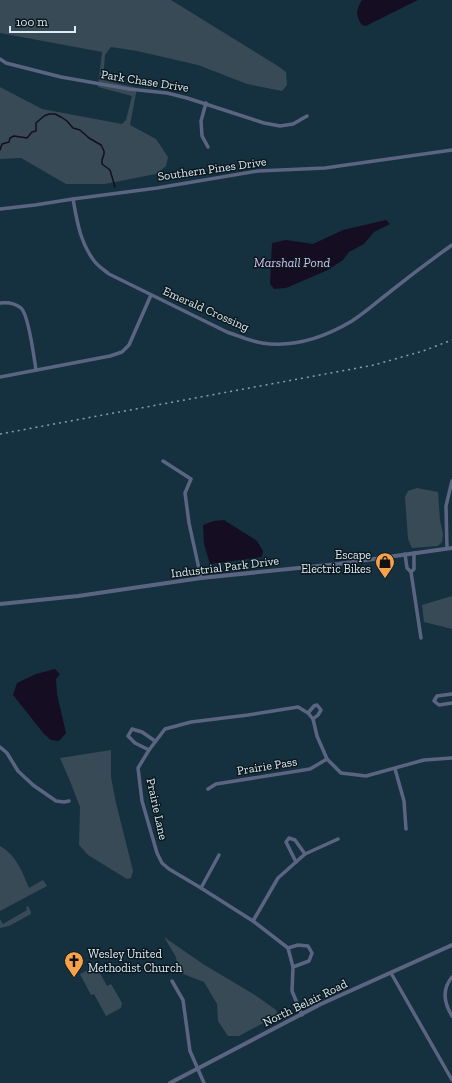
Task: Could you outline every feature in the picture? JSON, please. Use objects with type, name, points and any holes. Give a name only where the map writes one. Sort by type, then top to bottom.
[{"type":"street","name":"Park Chase Drive","points":[[0,59],[6,63],[61,77],[129,89],[167,93],[206,103],[264,123],[280,126],[293,124],[308,116]]},
{"type":"street","points":[[206,103],[201,121],[202,136],[208,147]]},
{"type":"street","name":"Southern Pines Drive","points":[[0,209],[157,188],[258,171],[325,168],[452,150]]},
{"type":"street","name":"Emerald Crossing","points":[[72,199],[79,232],[86,249],[95,262],[109,274],[227,332],[262,343],[281,344],[306,341],[330,333],[353,320],[452,245]]},
{"type":"street","points":[[0,377],[110,356],[122,352],[129,345],[151,295]]},
{"type":"street","points":[[0,303],[5,302],[14,304],[22,309],[26,318],[36,370]]},
{"type":"street","points":[[163,461],[191,479],[185,493],[201,578]]},
{"type":"street","points":[[450,548],[446,506],[452,482]]},
{"type":"street","name":"Industrial Park Drive","points":[[0,604],[78,596],[201,578],[338,564],[450,548]]},
{"type":"street","points":[[411,572],[414,569],[414,553]]},
{"type":"street","points":[[405,554],[407,568],[411,572],[421,638]]},
{"type":"street","points":[[452,694],[437,696],[434,701],[439,704],[452,703]]},
{"type":"street","points":[[312,719],[318,715],[321,710],[317,705],[314,706],[308,713],[312,719],[327,759],[341,773],[366,776],[424,760],[452,758]]},
{"type":"street","name":"Prairie Lane","points":[[288,948],[253,921],[169,869],[162,863],[157,853],[142,801],[138,768],[155,741],[165,729],[191,722],[298,707],[308,713]]},
{"type":"street","points":[[149,750],[135,743],[128,736],[132,729],[142,732],[155,741]]},
{"type":"street","points":[[0,747],[7,752],[18,771],[33,786],[56,801],[69,801]]},
{"type":"street","name":"Prairie Pass","points":[[208,789],[216,784],[310,769],[327,759]]},
{"type":"street","points":[[395,769],[404,801],[406,829]]},
{"type":"street","points":[[296,862],[286,842],[289,838],[295,840],[305,854]]},
{"type":"street","points":[[253,921],[278,878],[305,854],[338,839]]},
{"type":"street","points":[[201,888],[219,855]]},
{"type":"street","points":[[293,967],[309,961],[312,953],[308,946],[298,944],[288,948],[293,967],[292,991],[302,1015]]},
{"type":"street","name":"North Belair Road","points":[[170,1083],[321,1004],[452,945]]},
{"type":"street","points":[[391,973],[452,1080]]},
{"type":"street","points":[[452,976],[446,987],[445,999],[452,1015]]},
{"type":"street","points":[[172,981],[183,1000],[190,1051],[204,1083]]},
{"type":"shaded area","points":[[0,0],[171,0],[278,66],[286,72],[287,85],[282,91],[247,84],[198,65],[137,51],[111,47],[105,55],[103,80],[137,88],[130,125],[156,139],[168,157],[166,166],[156,174],[105,184],[66,184],[21,158],[0,159],[0,87],[42,109],[122,124],[126,120],[132,96],[98,87],[102,52],[0,33]]},
{"type":"shaded area","points":[[417,488],[438,492],[440,520],[443,534],[442,542],[438,546],[412,548],[408,539],[405,497],[408,491]]},
{"type":"shaded area","points":[[452,596],[452,629],[424,622],[422,605]]},
{"type":"shaded area","points":[[111,750],[111,777],[133,871],[131,878],[127,879],[88,855],[79,845],[80,807],[60,758]]},
{"type":"shaded area","points":[[0,846],[14,859],[29,888],[43,880],[47,886],[0,911]]},
{"type":"shaded area","points":[[28,906],[31,914],[9,926],[0,928],[0,919],[3,924],[27,910],[26,907]]},
{"type":"shaded area","points":[[164,937],[203,964],[255,995],[276,1010],[278,1015],[239,1036],[228,1036],[218,1021],[217,1004],[204,982],[178,972],[176,957]]},
{"type":"shaded area","points":[[96,966],[107,986],[111,984],[122,1003],[121,1008],[106,1016],[94,994],[91,995],[80,974]]},
{"type":"water","points":[[362,0],[418,0],[366,26],[362,25],[357,15],[358,7]]},
{"type":"water","name":"Marshall Pond","points":[[386,220],[390,224],[374,232],[364,244],[349,252],[343,260],[328,270],[286,288],[274,289],[270,284],[272,243],[286,240],[313,244],[343,230]]},
{"type":"water","points":[[224,520],[257,541],[263,551],[262,557],[210,564],[204,544],[203,525],[214,521]]},
{"type":"water","points":[[55,669],[60,674],[56,679],[57,694],[66,733],[59,741],[51,740],[44,734],[13,695],[17,683],[36,674]]},
{"type":"waterway","points":[[0,150],[2,144],[9,142],[10,138],[14,136],[27,138],[32,132],[36,131],[36,123],[44,116],[55,114],[67,121],[73,128],[80,130],[89,138],[101,145],[104,151],[102,164],[110,170],[115,187]]},
{"type":"railway","points":[[0,434],[374,365],[423,351],[452,340]]},
{"type":"place","name":"Escape Electric Bikes","points":[[385,579]]},
{"type":"place","name":"Wesley United Methodist Church","points":[[74,978]]}]
